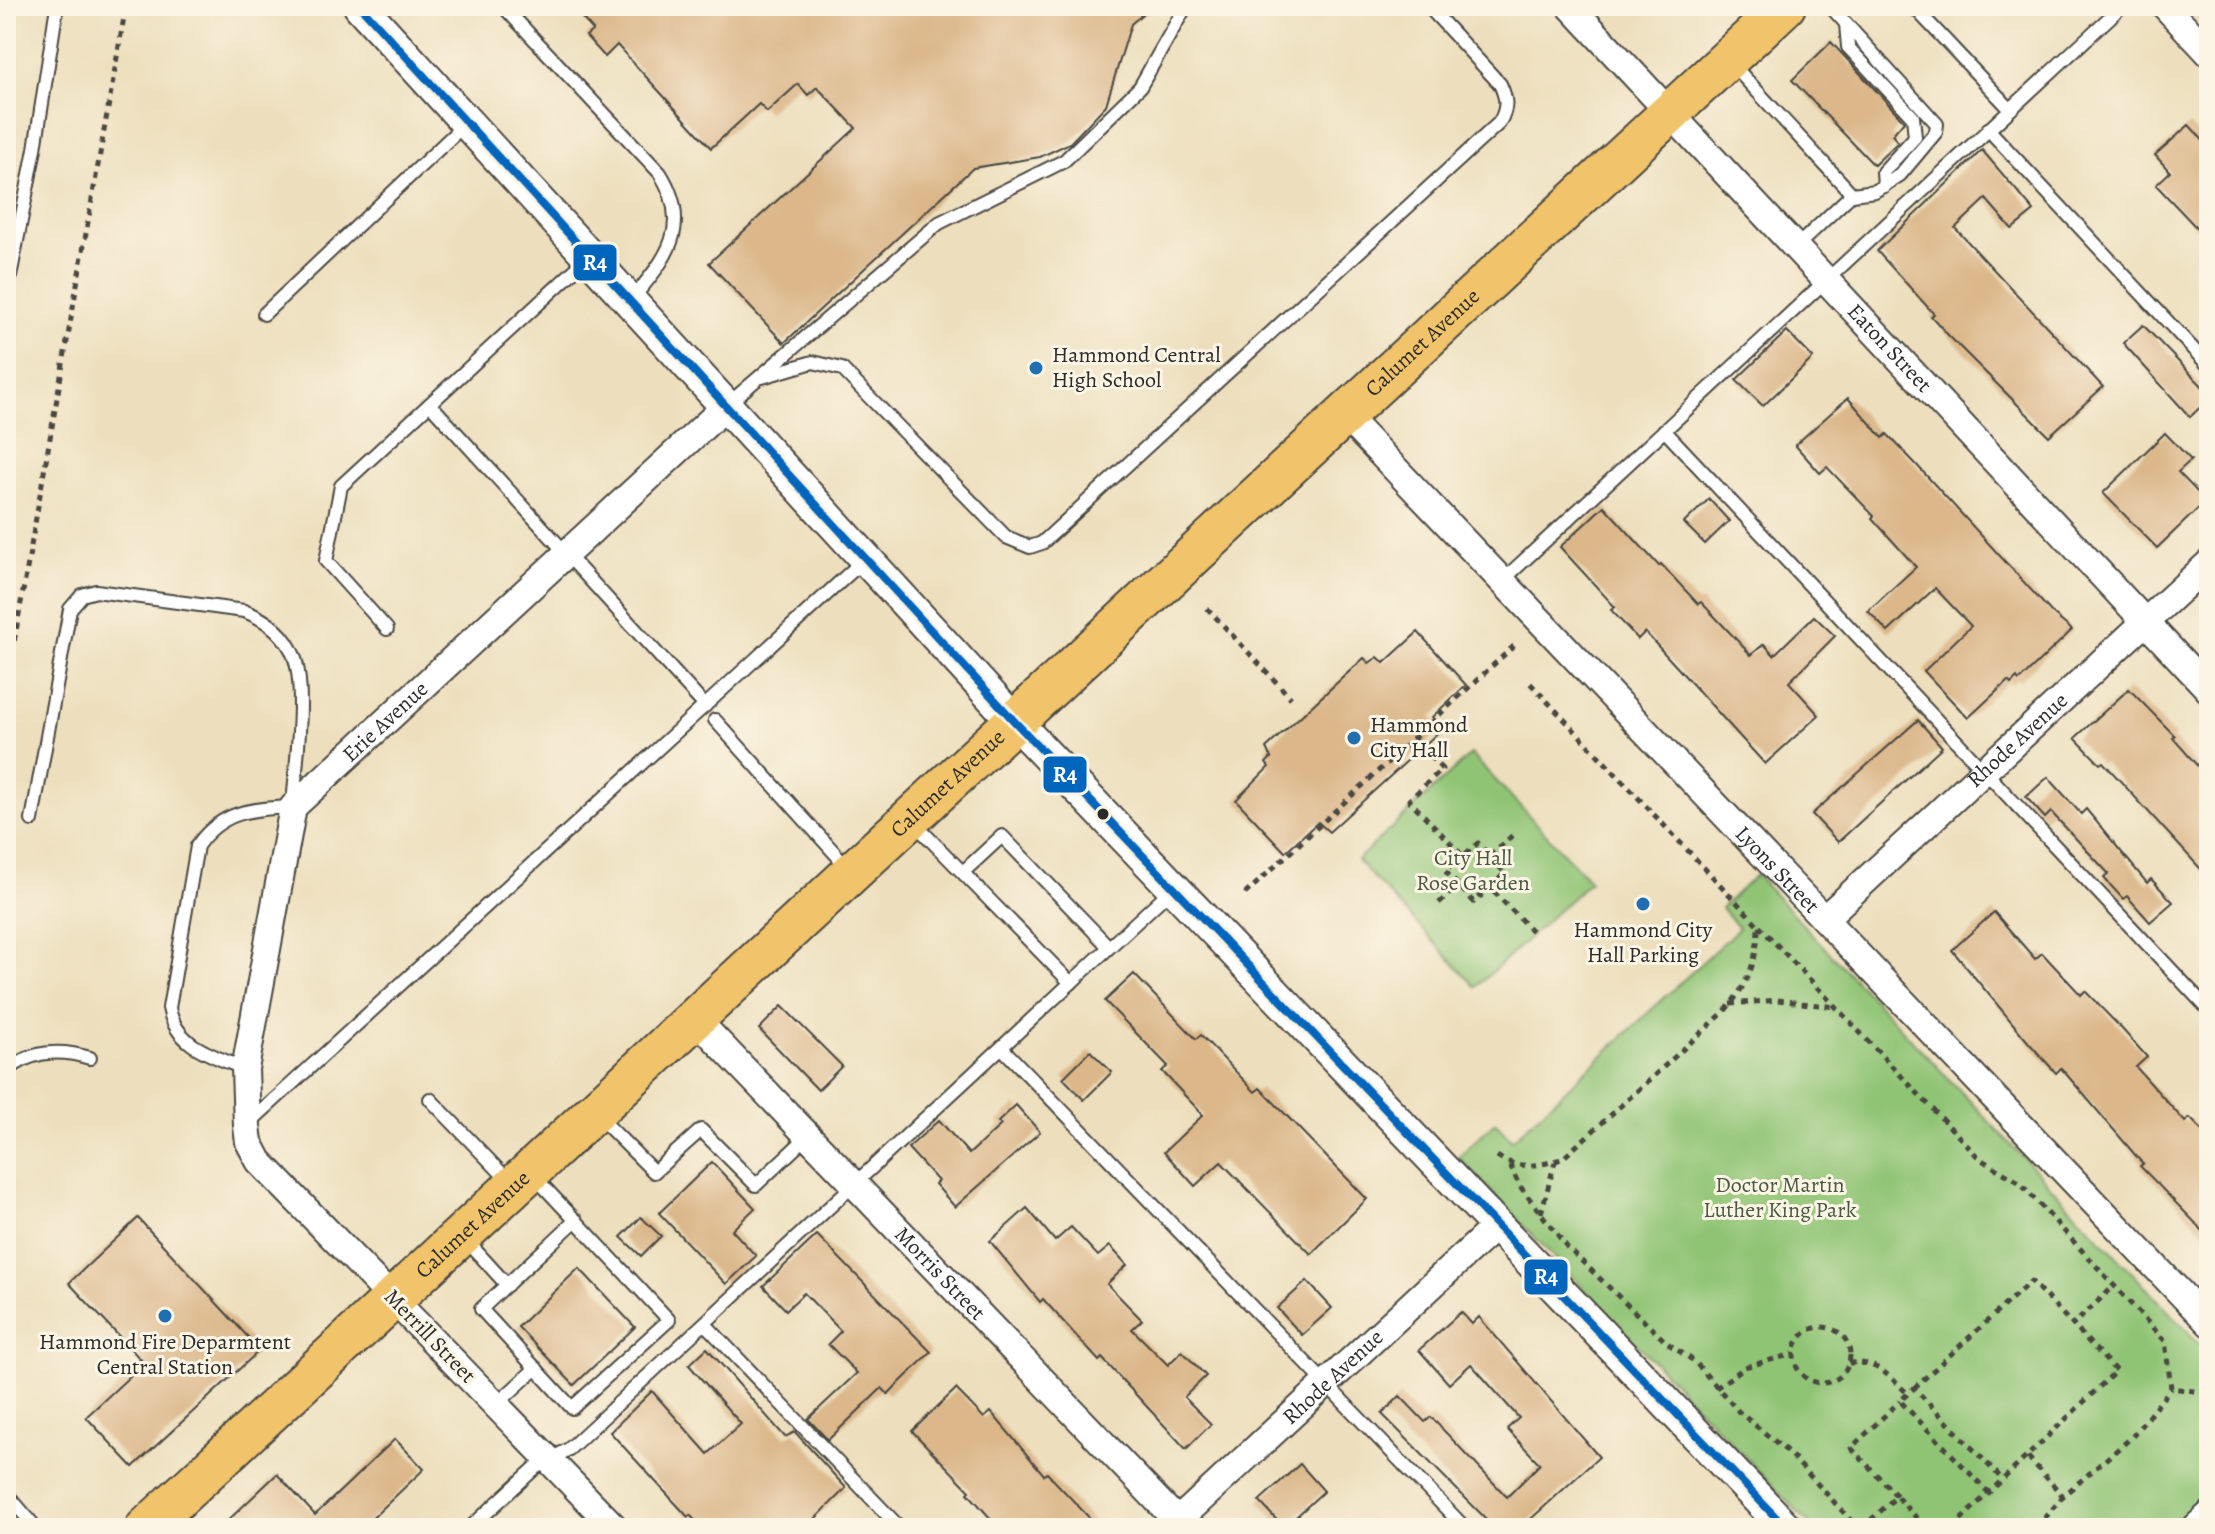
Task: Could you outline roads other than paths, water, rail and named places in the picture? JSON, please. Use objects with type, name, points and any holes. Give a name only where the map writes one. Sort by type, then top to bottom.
[{"type":"main road","name":"Calumet Avenue","points":[[146,1528],[1785,6]]},
{"type":"street","points":[[360,6],[1015,722],[1786,1528]]},
{"type":"street","name":"Eaton Street","points":[[1570,6],[2209,690]]},
{"type":"street","points":[[2165,6],[2209,53]]},
{"type":"street","name":"Erie Avenue","points":[[293,807],[726,406]]},
{"type":"street","name":"Lyons Street","points":[[1344,415],[2209,1323]]},
{"type":"street","name":"Rhode Avenue","points":[[1825,918],[2209,563]]},
{"type":"street","points":[[248,1134],[245,1069],[293,807]]},
{"type":"street","name":"Morris Street","points":[[695,1018],[1177,1526]]},
{"type":"street","name":"Merrill Street","points":[[248,1134],[259,1161],[615,1528]]},
{"type":"street","name":"Rhode Avenue","points":[[1177,1526],[1496,1226]]},
{"type":"street","points":[[2195,1528],[2209,1515]]},
{"type":"lane","points":[[6,297],[35,149],[57,6]]},
{"type":"lane","points":[[503,6],[660,173],[671,192],[676,213],[673,242],[658,269],[630,301]]},
{"type":"lane","points":[[726,406],[939,223],[1064,161],[1140,87],[1186,6]]},
{"type":"lane","points":[[762,377],[813,362],[842,369],[1006,537],[1030,547],[1042,543],[1499,123],[1506,111],[1506,97],[1500,84],[1428,6]]},
{"type":"lane","points":[[1796,247],[1852,194],[1884,186],[1933,139],[1937,124],[1830,6]]},
{"type":"lane","points":[[1913,6],[2010,109]]},
{"type":"lane","points":[[1503,580],[2122,6]]},
{"type":"lane","points":[[1846,23],[1848,47],[1913,117],[1915,125],[1915,137],[1883,172],[1884,186]]},
{"type":"lane","points":[[1727,60],[1852,194]]},
{"type":"lane","points":[[264,314],[467,122]]},
{"type":"lane","points":[[1988,129],[2209,366]]},
{"type":"lane","points":[[387,629],[326,561],[341,486],[589,257]]},
{"type":"lane","points":[[430,404],[705,706]]},
{"type":"lane","points":[[1664,430],[2209,1010]]},
{"type":"lane","points":[[248,1134],[865,559]]},
{"type":"lane","points":[[32,820],[70,609],[82,595],[96,591],[244,611],[264,619],[282,637],[294,656],[299,688],[293,807],[247,809],[224,817],[197,846],[169,1008],[172,1025],[194,1047],[245,1069]]},
{"type":"lane","points":[[715,720],[852,872]]},
{"type":"lane","points":[[910,819],[1071,983]]},
{"type":"lane","points":[[963,872],[1002,836],[1109,947]]},
{"type":"lane","points":[[470,1528],[535,1468],[569,1449],[1173,888]]},
{"type":"lane","points":[[1002,1048],[1465,1528]]},
{"type":"lane","points":[[6,1072],[34,1055],[55,1052],[90,1058]]},
{"type":"lane","points":[[430,1099],[522,1179],[576,1220],[669,1320],[572,1408],[481,1309],[576,1220]]},
{"type":"lane","points":[[594,1111],[654,1172],[701,1130],[756,1185],[808,1136]]},
{"type":"lane","points":[[461,1235],[507,1285]]},
{"type":"lane","points":[[705,1324],[900,1528]]},
{"type":"lane","points":[[496,1405],[536,1368]]},
{"type":"lane","points":[[6,1493],[36,1528]]},
{"type":"place","name":"Hammond Central High School","points":[[1036,368]]},
{"type":"place","name":"Hammond City Hall","points":[[1354,738]]},
{"type":"place","name":"Hammond City Hall Parking","points":[[1643,904]]},
{"type":"place","name":"Hammond Fire Deparmtent Central Station","points":[[165,1316]]},
{"type":"park label","name":"City Hall Rose Garden","points":[[1473,870]]},
{"type":"park label","name":"Doctor Martin Luther King Park","points":[[1780,1198]]}]
